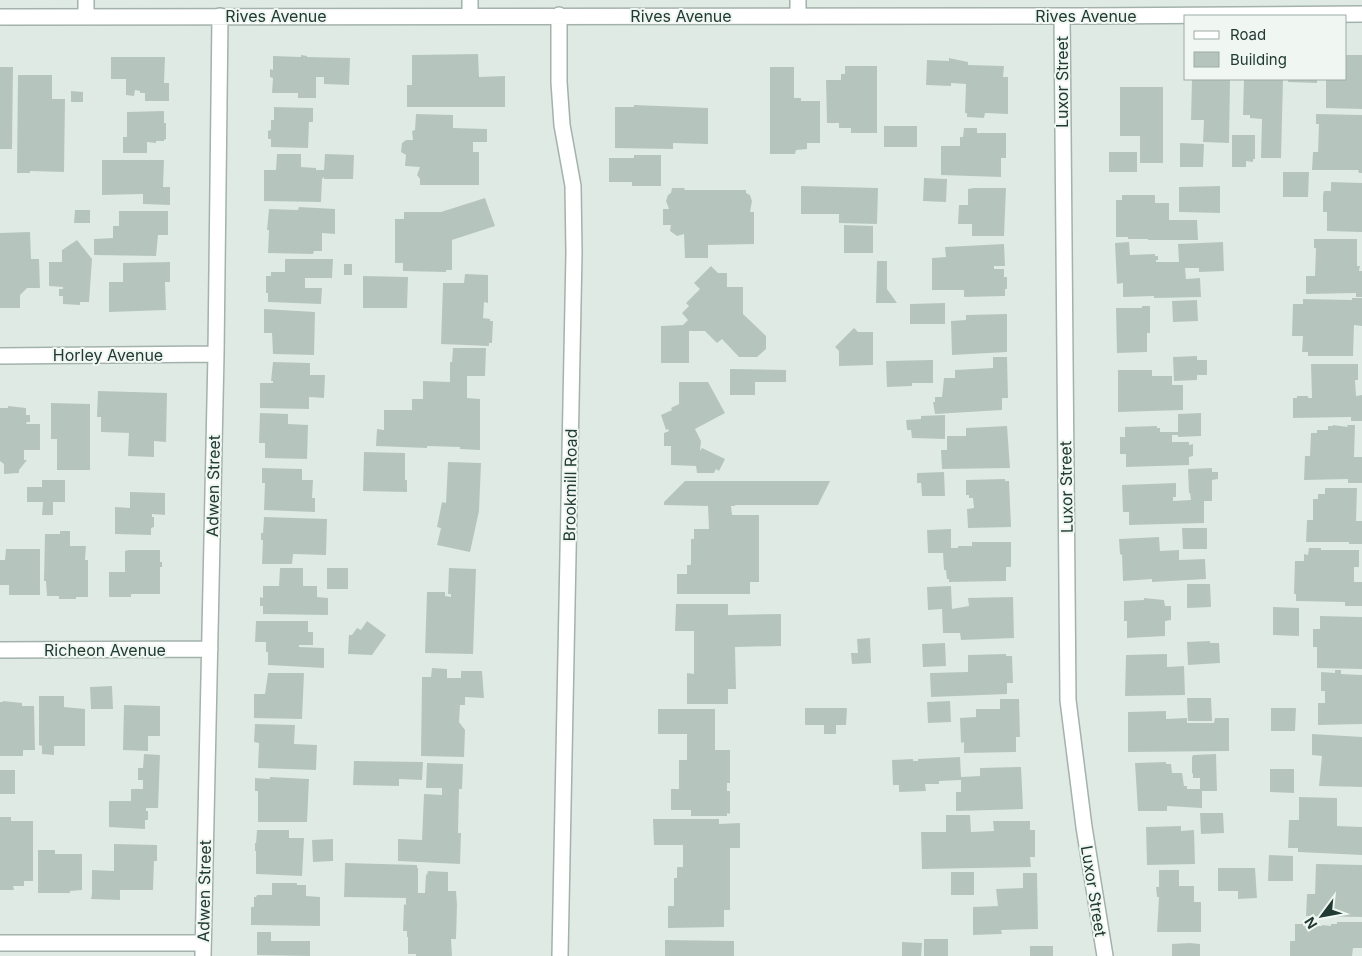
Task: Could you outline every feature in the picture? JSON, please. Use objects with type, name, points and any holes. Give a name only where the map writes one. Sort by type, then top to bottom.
[{"type":"street","points":[[86,0],[86,16]]},
{"type":"street","points":[[470,0],[470,16]]},
{"type":"street","points":[[798,0],[798,16]]},
{"type":"street","name":"Rives Avenue","points":[[0,16],[1062,16],[1281,7],[1362,14]]},
{"type":"street","name":"Brookmill Road","points":[[559,15],[559,82],[562,124],[573,186],[574,253],[560,956]]},
{"type":"street","name":"Adwen Street","points":[[203,949],[216,354],[220,16]]},
{"type":"street","name":"Luxor Street","points":[[1062,16],[1068,700],[1084,826],[1105,956]]},
{"type":"street","name":"Horley Avenue","points":[[0,356],[216,354]]},
{"type":"street","name":"Richeon Avenue","points":[[0,650],[210,649]]},
{"type":"street","points":[[0,944],[203,949]]},
{"type":"building","points":[[478,54],[479,77],[505,76],[505,107],[407,107],[407,85],[412,85],[412,55]]},
{"type":"building","points":[[301,55],[307,57],[350,58],[349,85],[324,84],[324,77],[316,77],[316,98],[298,98],[298,93],[272,93],[273,78],[270,77],[270,69],[273,70],[273,56],[301,57]]},
{"type":"building","points":[[1347,55],[1362,55],[1362,109],[1326,108],[1326,80],[1347,80]]},
{"type":"building","points":[[111,57],[165,57],[164,83],[169,83],[169,101],[145,101],[145,93],[135,90],[134,96],[126,95],[126,79],[111,79]]},
{"type":"building","points":[[949,58],[968,62],[968,65],[1004,66],[1003,77],[1008,77],[1008,114],[985,113],[984,118],[967,117],[967,113],[965,113],[966,84],[951,83],[951,86],[926,85],[927,60],[949,61]]},
{"type":"building","points":[[845,66],[877,66],[877,133],[851,133],[851,128],[839,128],[839,123],[827,123],[826,80],[841,80],[841,74],[845,74]]},
{"type":"building","points":[[0,67],[13,67],[12,149],[0,149]]},
{"type":"building","points":[[770,67],[794,67],[794,98],[801,98],[801,101],[820,101],[820,143],[807,143],[807,149],[796,150],[795,154],[770,154]]},
{"type":"building","points":[[18,75],[52,75],[52,99],[65,99],[64,172],[30,171],[30,173],[17,173]]},
{"type":"building","points":[[1192,80],[1230,80],[1229,143],[1203,142],[1204,120],[1191,120]]},
{"type":"building","points":[[1244,80],[1283,80],[1281,158],[1261,158],[1262,119],[1243,115]]},
{"type":"building","points":[[1288,80],[1317,80],[1317,83],[1288,82]]},
{"type":"building","points":[[1120,87],[1163,87],[1163,163],[1140,163],[1140,136],[1120,136]]},
{"type":"building","points":[[71,91],[83,92],[83,102],[71,102]]},
{"type":"building","points":[[634,105],[708,108],[708,144],[673,143],[673,149],[615,148],[615,107],[634,107]]},
{"type":"building","points":[[274,107],[313,108],[313,122],[309,122],[308,148],[271,147],[268,131],[271,130],[271,120],[274,120]]},
{"type":"building","points":[[164,111],[166,139],[164,141],[156,141],[156,143],[147,142],[147,153],[123,153],[123,137],[127,137],[127,112]]},
{"type":"building","points":[[416,114],[453,115],[453,128],[487,129],[487,142],[473,142],[473,152],[479,152],[479,185],[420,185],[420,179],[417,175],[420,167],[405,166],[406,155],[401,152],[402,143],[406,140],[413,140],[412,131],[415,130]]},
{"type":"building","points":[[1316,114],[1362,115],[1362,173],[1359,173],[1358,170],[1312,170],[1313,152],[1318,152],[1319,124],[1316,124]]},
{"type":"building","points":[[884,126],[917,126],[917,147],[884,147]]},
{"type":"building","points":[[964,128],[977,128],[977,133],[1006,133],[1006,158],[1001,158],[1001,177],[941,175],[941,146],[960,146],[960,137],[963,137]]},
{"type":"building","points":[[1232,135],[1255,135],[1255,159],[1253,159],[1253,162],[1246,161],[1246,167],[1232,167]]},
{"type":"building","points":[[1180,143],[1204,144],[1203,167],[1180,167]]},
{"type":"building","points":[[1109,152],[1137,152],[1137,172],[1109,172]]},
{"type":"building","points":[[277,154],[301,154],[301,167],[316,168],[316,170],[324,170],[325,154],[354,155],[353,179],[324,179],[324,177],[322,179],[321,202],[264,201],[264,170],[276,170]]},
{"type":"building","points":[[634,155],[661,155],[661,186],[632,186],[632,182],[609,182],[609,158],[634,158]]},
{"type":"building","points":[[102,160],[164,160],[163,187],[170,187],[170,205],[143,204],[143,194],[102,195]]},
{"type":"building","points":[[1283,172],[1309,172],[1308,197],[1283,197]]},
{"type":"building","points":[[924,178],[947,179],[946,202],[923,201]]},
{"type":"building","points":[[1331,182],[1362,183],[1362,232],[1327,231],[1327,212],[1323,212],[1323,195],[1324,191],[1331,191]]},
{"type":"building","points":[[801,186],[878,188],[877,224],[839,223],[839,214],[801,214]]},
{"type":"building","points":[[1220,186],[1220,213],[1179,212],[1179,187]]},
{"type":"building","points":[[672,188],[684,188],[685,190],[746,190],[752,201],[750,212],[754,212],[754,244],[708,245],[708,258],[685,258],[684,234],[677,236],[670,231],[671,225],[663,225],[663,209],[669,209],[666,201]]},
{"type":"building","points":[[1006,188],[1004,236],[972,236],[972,224],[958,224],[959,205],[968,205],[968,189]]},
{"type":"building","points":[[1122,195],[1155,195],[1155,203],[1169,203],[1169,220],[1197,220],[1198,240],[1148,240],[1116,237],[1116,200],[1122,200]]},
{"type":"building","points":[[485,198],[495,226],[452,240],[452,270],[446,270],[446,272],[403,271],[403,263],[395,263],[395,219],[404,219],[404,212],[441,212]]},
{"type":"building","points":[[299,207],[335,209],[335,234],[322,233],[322,251],[314,251],[313,254],[268,253],[269,230],[267,230],[269,209],[298,210]]},
{"type":"building","points":[[75,210],[90,210],[90,223],[74,223]]},
{"type":"building","points":[[119,211],[168,211],[168,235],[158,235],[156,256],[94,255],[94,239],[113,238],[113,226],[119,226]]},
{"type":"building","points":[[844,225],[873,226],[873,253],[844,253]]},
{"type":"building","points":[[30,232],[31,259],[39,259],[40,288],[27,288],[20,295],[20,308],[0,308],[0,233]]},
{"type":"building","points":[[1314,239],[1357,239],[1357,266],[1360,266],[1359,271],[1362,271],[1362,297],[1356,297],[1356,293],[1306,294],[1306,276],[1315,276],[1316,248],[1314,248]]},
{"type":"building","points":[[77,240],[92,259],[89,302],[80,302],[80,305],[63,304],[63,296],[59,296],[59,289],[63,289],[63,287],[49,286],[49,262],[62,262],[62,250]]},
{"type":"building","points":[[1129,242],[1130,255],[1155,254],[1155,256],[1158,256],[1156,262],[1179,262],[1178,244],[1223,242],[1224,271],[1199,272],[1199,268],[1185,268],[1186,279],[1200,278],[1201,297],[1123,297],[1123,283],[1117,284],[1115,243]]},
{"type":"building","points":[[1004,244],[1005,266],[994,266],[994,269],[1004,269],[1004,277],[1007,277],[1005,296],[964,297],[964,290],[932,290],[932,258],[946,257],[945,247]]},
{"type":"building","points":[[285,259],[333,259],[332,278],[305,278],[305,288],[322,288],[321,304],[268,302],[266,276],[271,276],[271,272],[285,272]]},
{"type":"building","points":[[877,261],[887,261],[887,289],[897,303],[876,303]]},
{"type":"building","points":[[170,262],[170,282],[165,282],[166,310],[109,312],[109,282],[123,282],[123,263]]},
{"type":"building","points":[[344,264],[352,264],[352,275],[344,275]]},
{"type":"building","points":[[711,266],[718,273],[727,273],[727,287],[743,287],[743,314],[766,336],[766,349],[757,357],[739,357],[722,339],[717,343],[705,331],[689,331],[689,363],[661,363],[661,326],[683,325],[688,320],[682,313],[689,306],[686,303],[700,289],[694,283]]},
{"type":"building","points":[[465,274],[488,275],[488,303],[484,302],[483,318],[493,321],[492,343],[489,343],[489,346],[441,344],[443,283],[464,283]]},
{"type":"building","points":[[363,276],[408,277],[407,308],[363,308]]},
{"type":"building","points":[[1352,298],[1362,298],[1362,326],[1354,325],[1353,356],[1308,356],[1308,352],[1302,352],[1303,336],[1292,336],[1293,304],[1303,304],[1303,299],[1352,300]]},
{"type":"building","points":[[1197,300],[1198,321],[1173,322],[1172,301]]},
{"type":"building","points":[[945,303],[945,324],[910,324],[910,304]]},
{"type":"building","points":[[1142,306],[1150,306],[1150,333],[1147,333],[1147,352],[1117,353],[1116,308],[1142,308]]},
{"type":"building","points":[[264,309],[315,312],[314,355],[273,354],[272,333],[264,333]]},
{"type":"building","points":[[1007,314],[1007,352],[952,355],[951,321],[966,320],[966,315]]},
{"type":"building","points":[[854,328],[858,332],[873,332],[873,365],[839,366],[839,351],[835,347]]},
{"type":"building","points":[[453,348],[486,348],[485,376],[467,376],[467,398],[480,399],[480,450],[460,449],[460,447],[376,446],[377,429],[384,430],[384,410],[412,410],[412,399],[423,399],[423,381],[450,382],[450,362],[452,362]]},
{"type":"building","points":[[1197,356],[1197,360],[1207,360],[1207,375],[1197,375],[1197,380],[1174,381],[1173,357]]},
{"type":"building","points":[[993,357],[1007,357],[1008,398],[1002,398],[1002,410],[935,414],[933,402],[935,402],[935,397],[942,397],[944,378],[955,378],[955,370],[993,368]]},
{"type":"building","points":[[933,360],[933,383],[912,383],[912,386],[887,387],[886,361]]},
{"type":"building","points":[[273,362],[310,363],[310,375],[325,375],[324,398],[309,397],[309,409],[260,408],[260,383],[273,383],[271,381]]},
{"type":"building","points":[[1311,364],[1358,364],[1358,380],[1355,380],[1356,396],[1362,395],[1362,421],[1351,421],[1351,417],[1293,418],[1293,398],[1308,396],[1308,398],[1312,398]]},
{"type":"building","points":[[730,369],[786,370],[786,382],[755,382],[755,395],[730,395]]},
{"type":"building","points":[[1118,370],[1152,370],[1152,376],[1172,376],[1172,385],[1183,385],[1183,410],[1118,412]]},
{"type":"building","points":[[679,382],[708,382],[725,413],[695,429],[701,441],[700,451],[702,448],[725,459],[719,471],[716,469],[714,473],[697,473],[696,466],[671,465],[671,446],[664,446],[664,433],[669,431],[668,429],[666,430],[661,415],[679,404]]},
{"type":"building","points":[[98,391],[167,393],[166,442],[154,441],[154,457],[128,456],[129,433],[101,432],[101,417],[97,417]]},
{"type":"building","points":[[51,403],[90,404],[90,470],[57,470],[57,439],[51,439]]},
{"type":"building","points":[[8,406],[26,408],[26,415],[30,415],[30,422],[26,424],[40,424],[40,450],[24,450],[24,460],[27,460],[19,470],[19,473],[4,474],[4,464],[0,461],[0,408],[8,408]]},
{"type":"building","points":[[260,413],[288,414],[288,424],[308,425],[307,459],[265,458],[265,443],[259,443]]},
{"type":"building","points":[[1201,413],[1201,436],[1178,437],[1178,435],[1172,435],[1172,442],[1189,442],[1189,445],[1193,444],[1193,456],[1189,457],[1189,465],[1126,467],[1126,454],[1120,454],[1120,437],[1125,437],[1125,427],[1157,426],[1157,428],[1160,428],[1160,432],[1178,432],[1178,414]]},
{"type":"building","points":[[945,415],[945,439],[912,438],[911,430],[907,430],[906,420],[921,419],[921,416]]},
{"type":"building","points":[[1347,425],[1355,425],[1354,457],[1362,457],[1362,483],[1348,483],[1348,479],[1304,480],[1305,456],[1310,456],[1311,433],[1317,433],[1317,430],[1328,430],[1328,426],[1348,427]]},
{"type":"building","points":[[1007,426],[1010,468],[942,469],[941,450],[947,450],[947,436],[966,436],[966,428]]},
{"type":"building","points":[[364,452],[405,453],[407,492],[363,491]]},
{"type":"building","points":[[448,462],[481,463],[479,511],[470,552],[437,545],[441,528],[437,527],[442,502],[446,503]]},
{"type":"building","points":[[262,468],[302,469],[302,480],[313,480],[312,498],[315,498],[315,512],[264,510],[265,483],[262,483]]},
{"type":"building","points":[[1212,468],[1212,472],[1218,472],[1218,479],[1212,480],[1212,501],[1204,501],[1204,523],[1129,525],[1129,512],[1123,512],[1122,485],[1176,483],[1176,497],[1173,497],[1173,501],[1191,500],[1188,469]]},
{"type":"building","points":[[944,472],[945,496],[922,496],[921,483],[917,483],[917,473]]},
{"type":"building","points":[[1005,479],[1005,481],[1009,481],[1011,527],[968,528],[967,509],[974,508],[973,498],[969,498],[969,495],[966,495],[966,480]]},
{"type":"building","points":[[42,480],[65,480],[65,502],[53,502],[53,515],[42,515],[43,502],[27,502],[27,487],[42,487]]},
{"type":"building","points":[[685,481],[830,481],[818,505],[731,506],[732,515],[759,515],[759,582],[750,582],[750,594],[677,594],[677,574],[687,574],[687,565],[691,565],[691,539],[694,539],[694,529],[709,529],[708,506],[664,505],[664,502]]},
{"type":"building","points":[[1325,488],[1357,488],[1356,521],[1362,521],[1362,544],[1349,544],[1349,542],[1306,542],[1307,520],[1313,520],[1313,499],[1318,499],[1318,494],[1325,494]]},
{"type":"building","points":[[130,492],[165,493],[165,515],[152,514],[152,517],[154,517],[154,527],[151,528],[151,535],[115,534],[115,507],[130,508]]},
{"type":"building","points":[[264,517],[327,519],[326,555],[293,554],[292,564],[262,564],[263,540],[261,540],[261,533],[263,533]]},
{"type":"building","points":[[1182,528],[1207,528],[1207,549],[1183,549]]},
{"type":"building","points":[[951,529],[951,548],[972,546],[972,542],[1011,542],[1011,567],[1006,567],[1006,581],[949,582],[946,570],[944,570],[943,553],[928,553],[927,530]]},
{"type":"building","points":[[60,531],[70,531],[70,546],[86,546],[85,560],[88,560],[88,597],[59,599],[59,596],[47,596],[46,581],[44,581],[45,534],[60,534]]},
{"type":"building","points":[[1159,537],[1160,551],[1179,550],[1179,560],[1205,559],[1206,579],[1152,582],[1152,579],[1123,581],[1119,539]]},
{"type":"building","points":[[1309,548],[1321,548],[1321,550],[1359,550],[1359,567],[1354,567],[1354,582],[1362,582],[1362,606],[1345,606],[1345,602],[1296,601],[1296,594],[1294,594],[1295,561],[1304,561],[1304,554],[1308,555]]},
{"type":"building","points":[[6,549],[40,549],[40,595],[9,595],[9,585],[0,585],[0,560],[5,560]]},
{"type":"building","points":[[160,550],[162,567],[160,567],[160,594],[131,594],[131,597],[109,597],[109,572],[125,572],[125,551]]},
{"type":"building","points":[[280,568],[303,568],[303,586],[317,586],[317,597],[328,598],[328,615],[263,614],[263,606],[260,606],[260,597],[263,598],[263,586],[279,586]]},
{"type":"building","points":[[327,568],[348,568],[348,589],[327,589]]},
{"type":"building","points":[[449,568],[476,569],[473,654],[425,653],[427,592],[445,592],[445,596],[451,597],[451,594],[448,594]]},
{"type":"building","points":[[1187,584],[1210,584],[1211,607],[1187,608]]},
{"type":"building","points":[[951,586],[952,609],[969,606],[968,598],[1013,597],[1014,638],[961,640],[960,633],[943,633],[942,609],[928,610],[927,587]]},
{"type":"building","points":[[1144,598],[1164,600],[1165,606],[1171,606],[1171,620],[1165,621],[1165,636],[1127,638],[1127,621],[1124,621],[1124,601],[1144,600]]},
{"type":"building","points":[[676,604],[728,604],[728,615],[781,614],[781,646],[735,647],[736,689],[728,689],[728,704],[687,704],[687,673],[694,674],[694,631],[675,631]]},
{"type":"building","points":[[1273,607],[1299,608],[1299,636],[1273,635]]},
{"type":"building","points":[[1320,616],[1362,617],[1362,669],[1317,668],[1317,647],[1313,647],[1313,629],[1320,629]]},
{"type":"building","points":[[256,621],[308,621],[308,632],[313,632],[313,645],[299,645],[299,647],[324,648],[324,668],[268,665],[266,642],[255,642]]},
{"type":"building","points":[[367,621],[386,635],[372,655],[348,654],[349,635],[352,635],[357,628],[361,630]]},
{"type":"building","points":[[870,638],[871,663],[852,664],[851,653],[858,653],[857,639]]},
{"type":"building","points":[[1210,641],[1210,643],[1219,643],[1220,663],[1188,665],[1187,642]]},
{"type":"building","points":[[945,643],[946,666],[923,667],[922,644]]},
{"type":"building","points":[[1006,654],[1006,656],[1012,656],[1013,683],[1007,683],[1007,694],[931,697],[930,673],[968,672],[968,655]]},
{"type":"building","points":[[1167,654],[1167,667],[1184,666],[1185,695],[1125,696],[1126,655]]},
{"type":"building","points":[[432,668],[447,669],[447,678],[461,678],[461,671],[482,671],[484,698],[465,697],[465,705],[460,705],[459,722],[465,730],[464,757],[421,756],[422,677],[431,677]]},
{"type":"building","points":[[1335,670],[1341,670],[1341,674],[1362,675],[1362,724],[1318,725],[1318,703],[1325,703],[1325,691],[1321,691],[1321,672],[1335,673]]},
{"type":"building","points":[[268,673],[304,673],[302,719],[254,718],[254,694],[265,694]]},
{"type":"building","points":[[112,686],[113,709],[91,709],[90,687]]},
{"type":"building","points":[[39,696],[64,696],[64,707],[85,709],[85,746],[54,746],[54,755],[42,754],[42,746],[39,745]]},
{"type":"building","points":[[1187,698],[1211,698],[1212,721],[1188,721]]},
{"type":"building","points":[[1000,699],[1019,699],[1020,737],[1016,737],[1016,752],[964,753],[964,742],[961,743],[960,718],[976,717],[976,709],[1000,709]]},
{"type":"building","points":[[950,701],[951,722],[928,723],[927,702]]},
{"type":"building","points":[[0,702],[22,703],[22,706],[34,706],[35,750],[23,750],[23,756],[0,756]]},
{"type":"building","points":[[124,705],[160,706],[160,736],[148,736],[148,751],[123,750]]},
{"type":"building","points":[[805,708],[847,708],[846,725],[836,725],[836,734],[824,734],[824,725],[805,725]]},
{"type":"building","points":[[1271,708],[1296,708],[1295,731],[1271,731]]},
{"type":"building","points":[[658,709],[715,709],[715,750],[730,750],[730,783],[727,783],[727,791],[730,791],[730,814],[727,813],[727,816],[691,816],[691,810],[671,810],[671,789],[679,789],[679,760],[687,760],[687,734],[658,734]]},
{"type":"building","points":[[1166,711],[1166,719],[1187,718],[1187,723],[1214,723],[1215,718],[1229,718],[1229,751],[1128,752],[1128,712]]},
{"type":"building","points":[[255,724],[295,725],[294,744],[317,745],[316,770],[258,768],[259,743],[254,742]]},
{"type":"building","points":[[1312,734],[1362,737],[1362,787],[1319,786],[1322,756],[1312,755]]},
{"type":"building","points":[[144,754],[160,755],[158,808],[146,808],[148,820],[145,820],[145,829],[109,827],[109,801],[131,801],[131,789],[143,789],[143,780],[138,780],[138,768],[143,768]]},
{"type":"building","points":[[1216,754],[1217,791],[1202,791],[1202,808],[1167,806],[1167,811],[1138,811],[1135,763],[1166,762],[1166,764],[1171,764],[1172,773],[1182,773],[1184,786],[1187,786],[1187,789],[1200,789],[1200,778],[1193,778],[1192,774],[1192,757],[1193,755]]},
{"type":"building","points":[[960,757],[961,777],[980,776],[980,768],[1021,767],[1023,809],[956,811],[956,792],[961,792],[961,780],[939,781],[939,784],[925,784],[926,791],[899,792],[899,785],[893,785],[892,760],[913,759],[913,761],[918,761],[918,759]]},
{"type":"building","points":[[354,761],[423,762],[422,780],[399,779],[399,786],[353,785]]},
{"type":"building","points":[[427,763],[463,764],[462,789],[459,789],[458,833],[461,833],[460,864],[398,861],[398,839],[422,840],[424,794],[442,795],[442,788],[426,788]]},
{"type":"building","points":[[1270,769],[1294,769],[1294,793],[1270,792]]},
{"type":"building","points":[[0,770],[15,770],[15,794],[0,794]]},
{"type":"building","points":[[270,777],[309,779],[307,822],[258,822],[258,791],[255,791],[255,778],[270,779]]},
{"type":"building","points":[[1299,797],[1337,798],[1337,826],[1362,827],[1362,855],[1298,852],[1298,848],[1288,848],[1289,820],[1299,820]]},
{"type":"building","points":[[1200,813],[1223,813],[1224,833],[1201,834]]},
{"type":"building","points":[[946,815],[970,815],[971,832],[994,831],[993,821],[1030,821],[1030,830],[1035,830],[1035,857],[1030,857],[1031,867],[922,869],[921,832],[946,832]]},
{"type":"building","points":[[0,817],[11,817],[11,821],[33,821],[33,881],[24,881],[24,886],[13,886],[14,890],[0,890]]},
{"type":"building","points":[[653,819],[719,819],[719,824],[740,823],[740,848],[730,848],[730,910],[724,910],[724,927],[668,928],[668,906],[674,906],[674,878],[677,878],[677,867],[683,867],[683,845],[654,845]]},
{"type":"building","points":[[1181,826],[1181,831],[1194,830],[1195,864],[1147,865],[1146,827]]},
{"type":"building","points":[[257,830],[289,830],[289,838],[304,838],[302,876],[256,874],[255,843]]},
{"type":"building","points":[[333,839],[333,861],[313,862],[312,840]]},
{"type":"building","points":[[114,844],[157,845],[157,861],[154,861],[153,890],[120,890],[120,900],[91,899],[92,870],[114,871]]},
{"type":"building","points":[[38,850],[55,850],[55,854],[82,854],[82,890],[70,891],[70,893],[38,893]]},
{"type":"building","points":[[1269,855],[1293,856],[1293,881],[1268,881]]},
{"type":"building","points":[[345,863],[417,865],[418,893],[425,893],[426,874],[428,871],[448,872],[448,891],[456,891],[457,905],[456,939],[451,939],[452,956],[416,956],[416,954],[408,954],[407,931],[403,931],[406,898],[344,897]]},
{"type":"building","points":[[1316,864],[1362,865],[1362,917],[1306,916],[1307,894],[1315,894]]},
{"type":"building","points":[[1218,868],[1255,868],[1257,898],[1238,899],[1238,891],[1218,891]]},
{"type":"building","points":[[1159,870],[1179,870],[1179,886],[1194,886],[1194,902],[1201,902],[1201,932],[1157,932],[1159,897],[1157,897],[1156,887],[1159,887]]},
{"type":"building","points":[[951,872],[974,872],[974,895],[951,895]]},
{"type":"building","points":[[1023,873],[1037,873],[1038,929],[1001,930],[1002,934],[973,935],[973,907],[998,906],[996,889],[1023,888]]},
{"type":"building","points":[[272,883],[306,885],[306,896],[320,897],[320,926],[251,925],[251,907],[254,907],[254,897],[257,895],[272,895]]},
{"type":"building","points":[[1337,922],[1362,922],[1362,948],[1353,948],[1352,956],[1290,956],[1290,941],[1295,941],[1295,924],[1303,924],[1303,926],[1331,926],[1331,924],[1337,924]]},
{"type":"building","points":[[257,932],[271,932],[271,941],[310,941],[310,956],[257,955]]},
{"type":"building","points":[[924,939],[948,939],[948,956],[924,956]]},
{"type":"building","points":[[665,940],[734,941],[734,956],[665,956]]},
{"type":"building","points":[[902,942],[922,943],[921,956],[902,956]]},
{"type":"building","points":[[1172,944],[1200,944],[1200,956],[1172,956]]},
{"type":"building","points":[[1030,946],[1053,946],[1053,956],[1030,956]]}]
